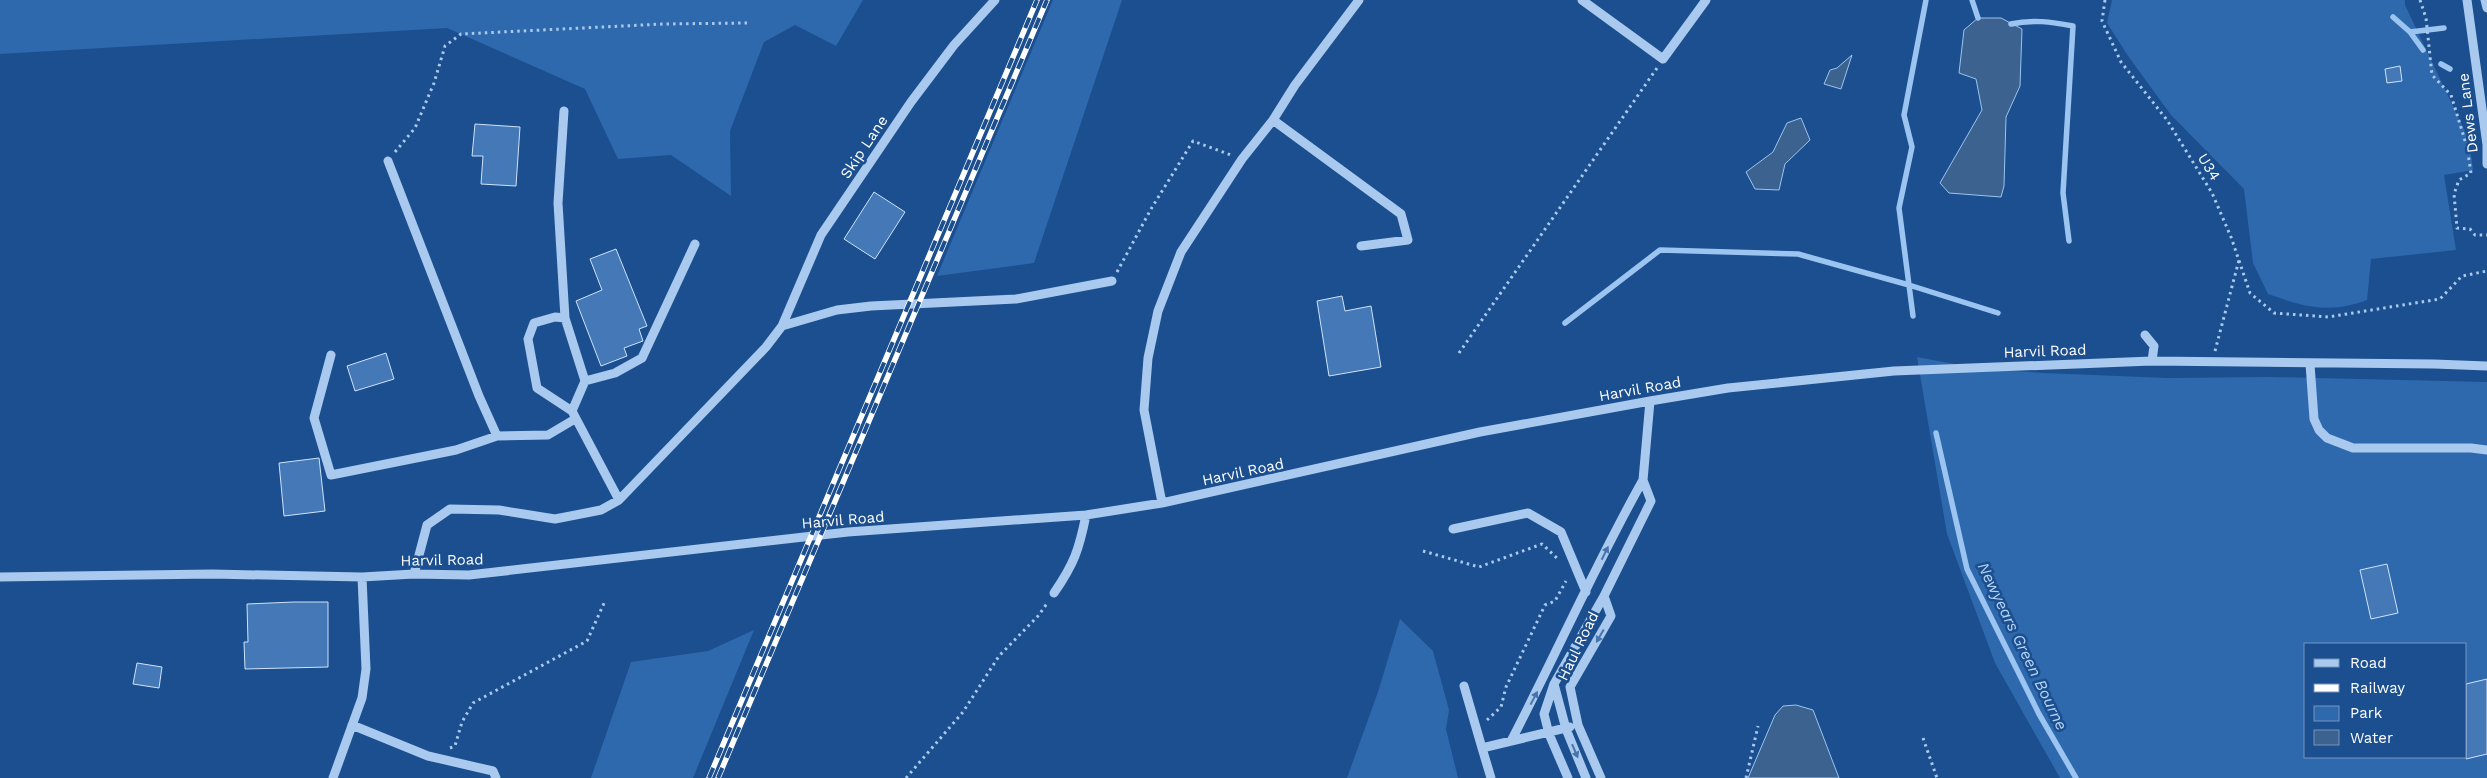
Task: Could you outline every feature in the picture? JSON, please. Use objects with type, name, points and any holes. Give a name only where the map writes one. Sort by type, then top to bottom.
[{"type":"street","name":"Skip Lane","points":[[619,500],[766,347],[782,326],[821,235],[911,102],[954,45],[994,0]]},
{"type":"street","points":[[1162,503],[1144,410],[1148,358],[1158,311],[1181,252],[1242,159],[1273,120],[1295,84],[1359,0]]},
{"type":"street","points":[[1582,0],[1663,59],[1706,0]]},
{"type":"street","name":"Dews Lane","points":[[2467,0],[2487,145],[2487,164]]},
{"type":"street","points":[[2485,0],[2487,8]]},
{"type":"street","points":[[331,355],[314,418],[331,475],[456,450],[497,436],[548,435],[573,415],[585,381],[565,318],[558,203],[564,111]]},
{"type":"street","points":[[1273,120],[1401,214],[1408,240],[1360,246]]},
{"type":"street","points":[[388,160],[479,396],[497,436]]},
{"type":"street","points":[[585,381],[615,373],[642,358],[695,244]]},
{"type":"street","points":[[782,326],[837,310],[871,306],[1016,299],[1112,281]]},
{"type":"street","points":[[414,574],[428,525],[450,509],[499,510],[555,519],[601,510],[619,500],[573,415],[537,388],[528,339],[534,324],[555,317],[565,318]]},
{"type":"street","points":[[2145,335],[2154,346],[2152,361]]},
{"type":"street","name":"Harvil Road","points":[[0,577],[212,574],[362,577],[414,574],[468,575],[848,532],[1086,515],[1162,503],[1422,445],[1650,401],[1728,388],[1894,371],[2152,361],[2487,366]]},
{"type":"street","points":[[2310,364],[2314,419],[2319,430],[2332,441],[2353,448],[2471,448],[2487,450]]},
{"type":"street","name":"Haul Road","points":[[1601,778],[1578,725],[1570,687],[1611,616],[1604,596],[1651,501],[1644,480],[1650,401]]},
{"type":"street","points":[[1511,741],[1624,513],[1644,480]]},
{"type":"street","points":[[1453,529],[1528,513],[1561,532],[1586,592]]},
{"type":"street","points":[[1054,593],[1072,566],[1080,548],[1086,515]]},
{"type":"street","points":[[333,778],[362,698],[366,669],[362,577]]},
{"type":"street","points":[[1568,778],[1549,734],[1544,714],[1554,684],[1604,596]]},
{"type":"street","points":[[1554,684],[1566,729],[1586,778]]},
{"type":"street","points":[[1464,686],[1491,778]]},
{"type":"street","points":[[352,724],[428,756],[493,771],[496,778]]},
{"type":"street","points":[[1482,748],[1549,734],[1578,725]]},
{"type":"path","name":"U34","points":[[2105,0],[2102,21],[2121,62],[2167,120],[2212,193],[2239,259],[2250,293],[2274,313],[2328,317],[2440,300],[2462,276],[2487,271]]},
{"type":"path","points":[[2420,0],[2426,18],[2430,42],[2432,75],[2451,95],[2467,147],[2472,173],[2459,180],[2454,194],[2458,228],[2470,229],[2475,235],[2487,235]]},
{"type":"path","points":[[388,160],[415,128],[434,83],[445,46],[461,34],[654,25],[747,23]]},
{"type":"path","points":[[1459,354],[1663,59]]},
{"type":"path","points":[[1112,281],[1151,209],[1193,141],[1242,159]]},
{"type":"path","points":[[2212,363],[2239,259]]},
{"type":"path","points":[[1424,552],[1479,567],[1542,544],[1563,564]]},
{"type":"path","points":[[1475,724],[1486,721],[1501,708],[1506,687],[1544,605],[1555,601],[1566,583],[1564,574]]},
{"type":"path","points":[[906,778],[963,712],[999,656],[1038,616],[1054,593]]},
{"type":"path","points":[[428,756],[455,746],[462,722],[473,704],[587,640],[605,600]]},
{"type":"path","points":[[1746,778],[1758,726]]},
{"type":"path","points":[[1923,738],[1937,778]]},
{"type":"green space","points":[[0,0],[863,0],[836,46],[795,25],[764,42],[730,131],[731,196],[671,155],[618,159],[585,89],[447,28],[0,54]]},
{"type":"green space","points":[[1053,0],[1122,0],[1034,263],[937,276]]},
{"type":"green space","points":[[2112,0],[2405,0],[2405,5],[2469,140],[2473,170],[2444,175],[2456,250],[2371,259],[2367,300],[2354,304],[2329,308],[2317,307],[2268,294],[2253,263],[2244,189],[2171,115],[2128,56],[2107,23]]},
{"type":"green space","points":[[1917,357],[1981,369],[2044,373],[2167,378],[2270,377],[2487,382],[2487,778],[2060,778],[1995,663],[1947,534]]},
{"type":"green space","points":[[1400,619],[1433,651],[1449,710],[1446,729],[1458,778],[1347,778],[1378,692]]},
{"type":"green space","points":[[754,630],[693,778],[591,778],[631,662],[708,651]]},
{"type":"water","points":[[1978,18],[2001,18],[2022,29],[2020,86],[2006,117],[2004,186],[2001,197],[1949,193],[1940,183],[1982,110],[1976,79],[1959,73],[1964,30]]},
{"type":"water","points":[[1852,55],[1841,89],[1824,84],[1830,70],[1837,68]]},
{"type":"water","points":[[1801,118],[1810,140],[1785,164],[1779,190],[1755,189],[1746,172],[1773,152],[1787,123]]},
{"type":"water","points":[[1796,705],[1813,710],[1839,778],[1748,778],[1775,715],[1783,706]]},
{"type":"building","points":[[2400,66],[2402,81],[2387,83],[2385,69]]},
{"type":"building","points":[[475,124],[520,127],[516,186],[481,184],[483,156],[472,156]]},
{"type":"building","points":[[874,192],[905,212],[875,259],[844,239]]},
{"type":"building","points":[[616,249],[647,326],[639,329],[643,341],[624,348],[627,356],[601,366],[576,301],[602,290],[590,259]]},
{"type":"building","points":[[1342,296],[1345,311],[1371,306],[1381,367],[1329,376],[1317,301]]},
{"type":"building","points":[[386,353],[394,379],[355,391],[347,366]]},
{"type":"building","points":[[319,458],[325,511],[284,516],[279,463]]},
{"type":"building","points":[[2387,564],[2398,613],[2371,619],[2360,570]]},
{"type":"building","points":[[328,602],[328,667],[245,669],[244,642],[248,642],[247,604]]},
{"type":"building","points":[[137,663],[162,667],[159,688],[133,684]]},
{"type":"building","points":[[2487,679],[2487,754],[2466,759],[2467,758],[2467,684]]},
{"type":"waterway","name":"Newyears Green Bourne","points":[[1913,316],[1899,208],[1912,147],[1904,115],[1926,0]]},
{"type":"waterway","points":[[1972,0],[1978,18]]},
{"type":"waterway","points":[[2393,17],[2410,32],[2423,50]]},
{"type":"waterway","points":[[2011,24],[2042,22],[2073,26],[2063,193],[2069,241]]},
{"type":"waterway","points":[[2410,32],[2444,28]]},
{"type":"waterway","points":[[2441,64],[2450,69]]},
{"type":"waterway","points":[[1565,323],[1660,250],[1798,254],[1909,285],[1998,313]]},
{"type":"waterway","name":"Newyears Green Bourne","points":[[1936,433],[1967,569],[2039,714],[2076,778]]},
{"type":"railway","points":[[709,778],[1037,0]]},
{"type":"railway","points":[[718,778],[1047,0]]}]
